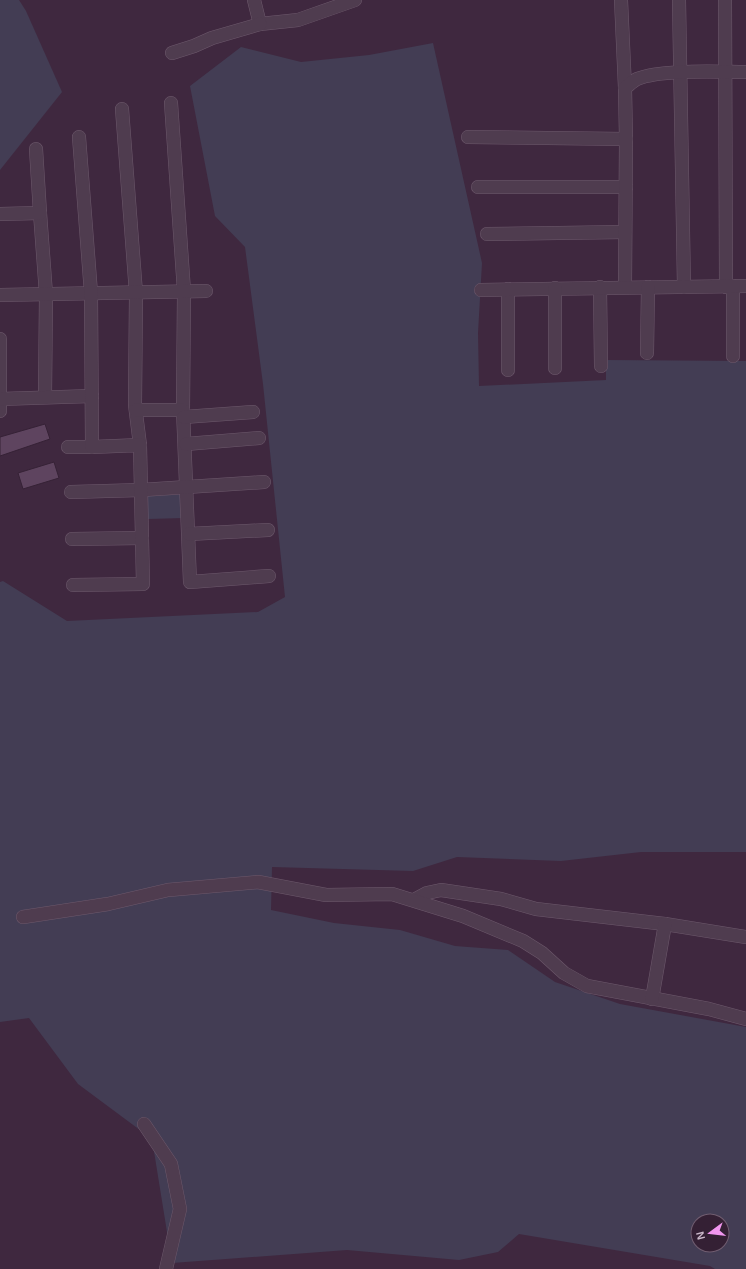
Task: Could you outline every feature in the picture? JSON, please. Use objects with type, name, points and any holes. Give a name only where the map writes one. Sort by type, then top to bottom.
[{"type":"street","points":[[254,0],[260,24]]},
{"type":"street","points":[[172,52],[194,46],[212,38],[260,24],[298,20],[355,0]]},
{"type":"street","points":[[621,0],[626,139],[625,287]]},
{"type":"street","points":[[679,0],[684,287]]},
{"type":"street","points":[[725,1],[729,286],[733,356]]},
{"type":"street","points":[[625,88],[636,80],[648,76],[680,73],[746,72]]},
{"type":"street","points":[[170,103],[184,291],[184,413],[190,582],[269,576]]},
{"type":"street","points":[[73,585],[143,584],[140,445],[136,408],[136,292],[122,109]]},
{"type":"street","points":[[79,137],[90,293],[92,447]]},
{"type":"street","points":[[468,137],[626,139]]},
{"type":"street","points":[[36,149],[46,294],[45,397]]},
{"type":"street","points":[[478,186],[626,187]]},
{"type":"street","points":[[0,214],[40,213]]},
{"type":"street","points":[[487,234],[625,232]]},
{"type":"street","points":[[481,290],[600,287],[746,286]]},
{"type":"street","points":[[600,287],[601,366]]},
{"type":"street","points":[[647,353],[648,287]]},
{"type":"street","points":[[555,288],[555,368]]},
{"type":"street","points":[[508,289],[508,370]]},
{"type":"street","points":[[0,294],[206,291]]},
{"type":"street","points":[[0,339],[0,411]]},
{"type":"street","points":[[0,399],[92,396]]},
{"type":"street","points":[[136,408],[184,413],[253,412]]},
{"type":"street","points":[[186,444],[259,438]]},
{"type":"street","points":[[68,447],[140,445]]},
{"type":"street","points":[[71,492],[141,490],[264,482]]},
{"type":"street","points":[[189,534],[268,530]]},
{"type":"street","points":[[72,538],[142,538]]},
{"type":"street","points":[[23,918],[108,904],[168,890],[258,882],[326,895],[392,894],[413,899],[462,916],[523,941],[542,953],[564,972],[587,986],[709,1009],[746,1019]]},
{"type":"street","points":[[413,899],[427,893],[441,890],[501,899],[536,909],[665,924],[746,937]]},
{"type":"street","points":[[652,999],[665,924]]},
{"type":"street","points":[[144,1124],[171,1164],[180,1209],[166,1269]]},
{"type":"shaded area","points":[[0,0],[19,0],[26,11],[62,92],[0,170]]},
{"type":"shaded area","points":[[433,43],[482,263],[478,333],[479,386],[606,380],[606,360],[746,361],[746,852],[641,852],[561,861],[457,857],[413,871],[272,867],[271,910],[334,923],[400,930],[455,946],[508,950],[555,982],[620,1004],[746,1027],[746,1269],[715,1269],[710,1266],[519,1234],[498,1252],[459,1260],[347,1250],[172,1263],[152,1139],[78,1084],[29,1018],[0,1022],[0,582],[3,581],[67,621],[258,612],[285,597],[263,384],[245,247],[215,216],[190,86],[241,47],[301,62],[369,55]]},
{"type":"shaded area","points":[[183,494],[184,518],[148,519],[148,496]]},
{"type":"building","points":[[45,424],[50,439],[0,456],[0,437]]},
{"type":"building","points":[[54,462],[59,478],[23,489],[18,473]]}]
